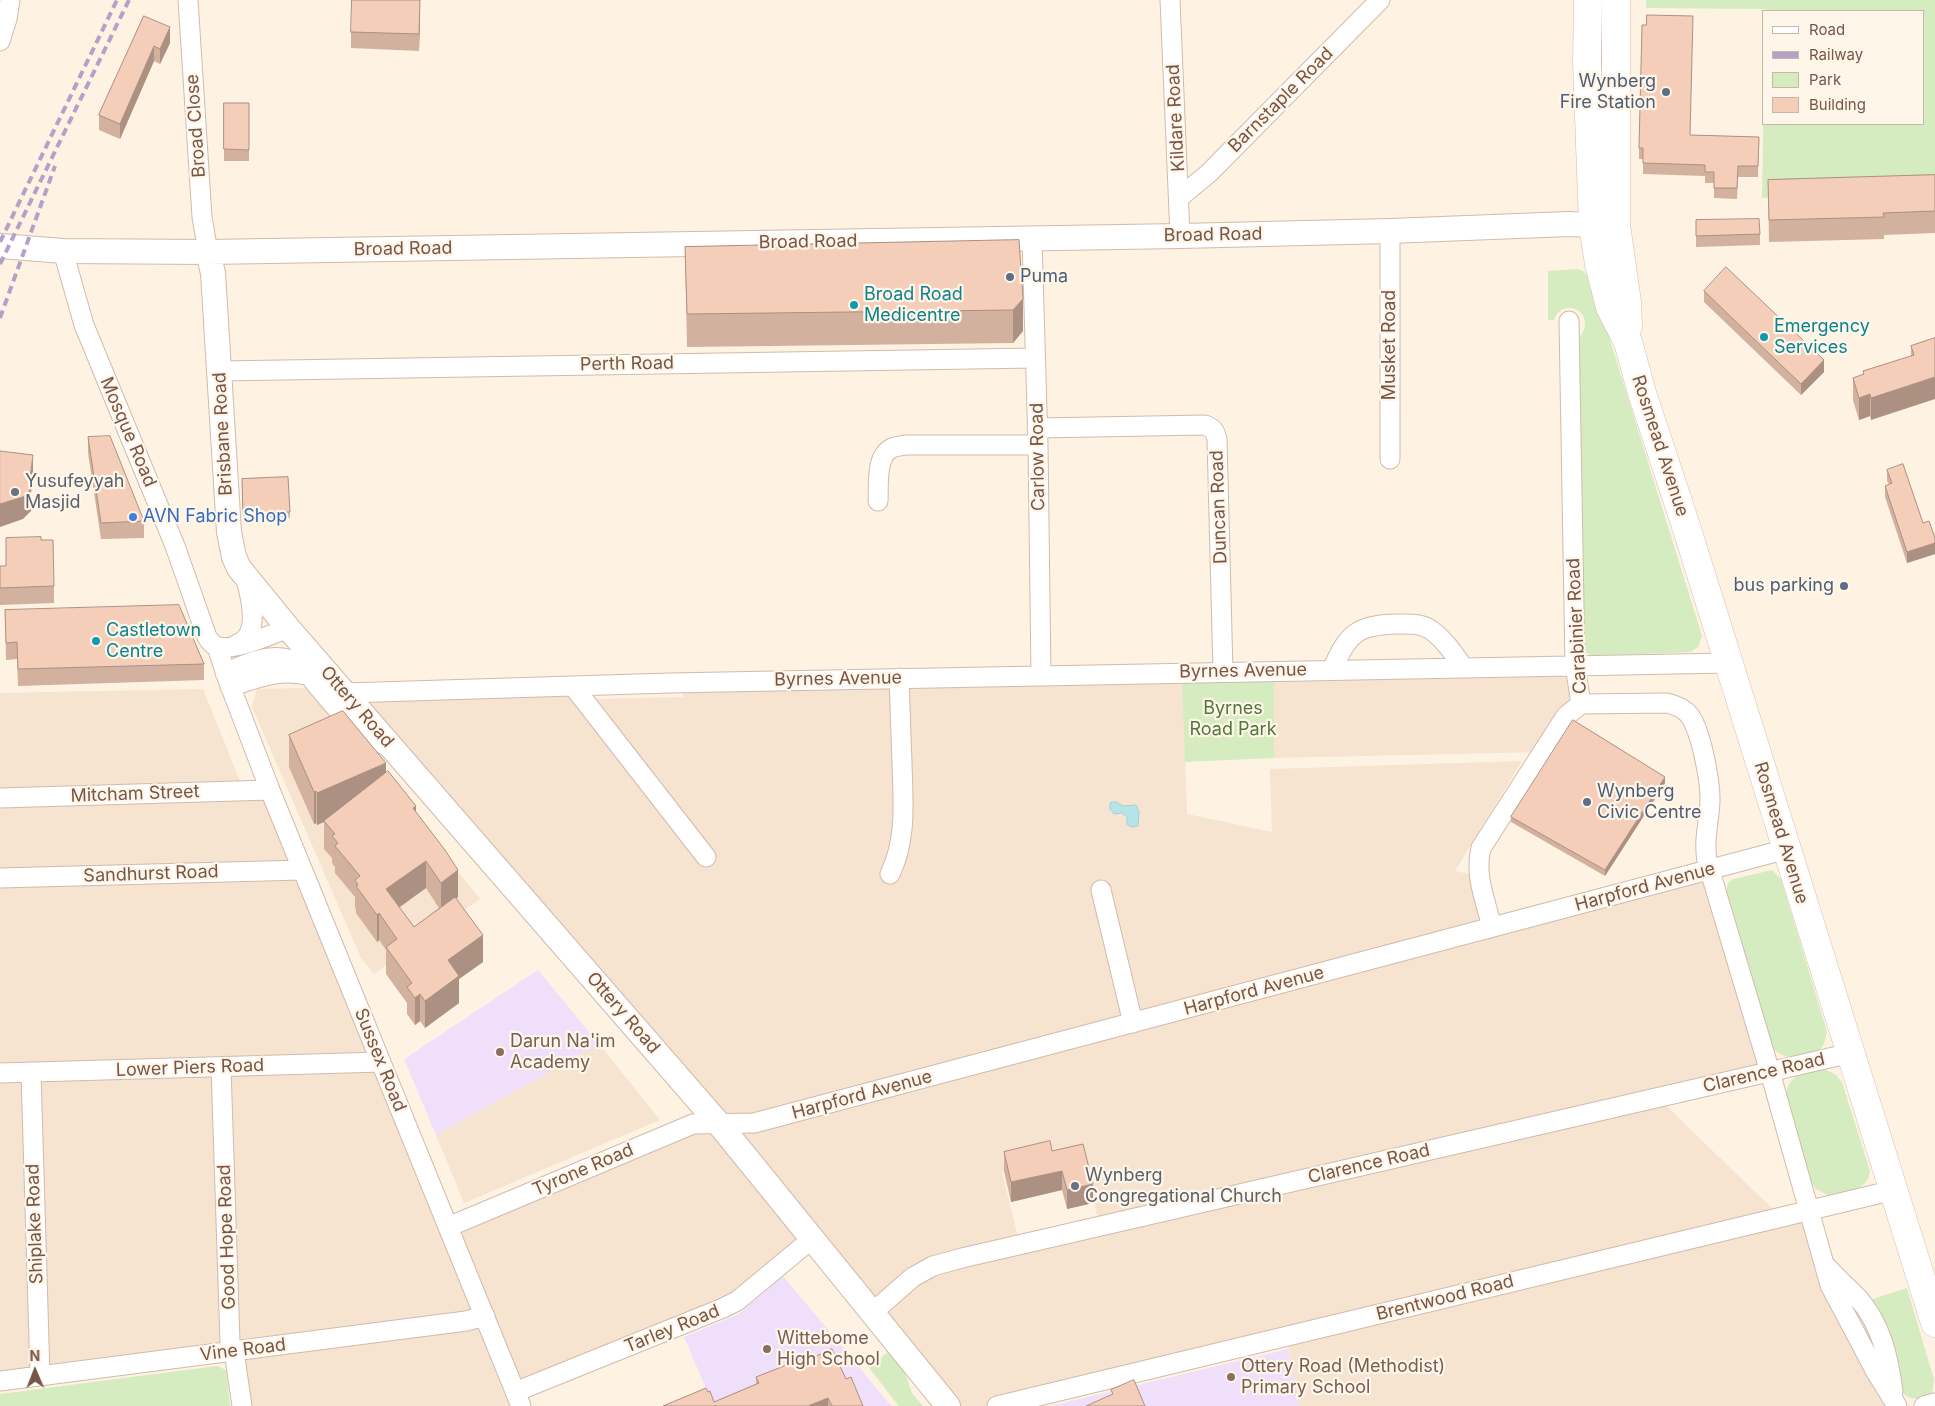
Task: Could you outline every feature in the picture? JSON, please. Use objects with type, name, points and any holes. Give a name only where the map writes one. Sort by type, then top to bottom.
[{"type":"main road","name":"Rosmead Avenue","points":[[1588,0],[1587,62],[1604,226],[1610,307],[1628,342],[1642,393],[1935,1323]]},
{"type":"main road","name":"Rosmead Avenue","points":[[1604,226],[1616,0]]},
{"type":"street","points":[[0,42],[10,0]]},
{"type":"street","name":"Broad Close","points":[[188,0],[202,217],[208,252]]},
{"type":"street","name":"Kildare Road","points":[[1170,0],[1180,197],[1180,236]]},
{"type":"street","name":"Barnstaple Road","points":[[1180,197],[1209,173],[1380,0]]},
{"type":"street","name":"Broad Road","points":[[0,246],[64,250],[208,252],[1180,236],[1569,224],[1604,226]]},
{"type":"street","name":"Musket Road","points":[[1390,231],[1390,459]]},
{"type":"street","name":"Carlow Road","points":[[1032,238],[1038,436],[1041,675]]},
{"type":"street","name":"Mosque Road","points":[[64,250],[84,325],[175,546],[207,637],[217,647],[228,680]]},
{"type":"street","name":"Brisbane Road","points":[[208,252],[213,273],[224,471],[231,545],[236,562],[246,577],[288,628]]},
{"type":"street","name":"Carabinier Road","points":[[1492,927],[1479,875],[1481,848],[1566,716],[1581,704],[1575,665],[1569,321]]},
{"type":"street","name":"Perth Road","points":[[219,371],[1035,358]]},
{"type":"street","name":"Duncan Road","points":[[878,501],[881,462],[886,452],[893,447],[1205,425],[1211,427],[1217,438],[1223,672]]},
{"type":"street","points":[[236,646],[247,638],[252,621],[252,602],[246,577]]},
{"type":"street","points":[[179,610],[198,610]]},
{"type":"street","name":"Byrnes Avenue","points":[[1332,670],[1340,650],[1351,636],[1363,628],[1377,624],[1414,624],[1429,628],[1448,647],[1463,667]]},
{"type":"street","points":[[217,647],[225,648],[252,642],[288,628]]},
{"type":"street","name":"Ottery Road","points":[[288,628],[720,1124],[948,1406]]},
{"type":"street","points":[[228,680],[259,660],[284,657],[298,663],[346,719],[359,730],[380,744],[394,749]]},
{"type":"street","name":"Byrnes Avenue","points":[[345,692],[1041,675],[1728,663]]},
{"type":"street","points":[[890,874],[901,841],[904,816],[899,678]]},
{"type":"street","name":"Sussex Road","points":[[228,680],[302,870],[518,1399]]},
{"type":"street","points":[[573,686],[706,857]]},
{"type":"street","points":[[1581,704],[1667,703],[1680,707],[1690,716],[1709,774],[1710,801],[1705,849],[1826,1266],[1859,1300],[1880,1333],[1886,1350],[1896,1403]]},
{"type":"street","name":"Mitcham Street","points":[[0,798],[270,790]]},
{"type":"street","name":"Harpford Avenue","points":[[720,1124],[754,1123],[1787,849]]},
{"type":"street","name":"Sandhurst Road","points":[[0,878],[302,870]]},
{"type":"street","points":[[1101,890],[1133,1023]]},
{"type":"street","name":"Clarence Road","points":[[873,1312],[913,1277],[933,1266],[962,1258],[1851,1053]]},
{"type":"street","name":"Lower Piers Road","points":[[0,1073],[381,1062]]},
{"type":"street","name":"Good Hope Road","points":[[222,1067],[230,1342],[234,1351],[242,1406]]},
{"type":"street","name":"Shiplake Road","points":[[31,1072],[40,1376]]},
{"type":"street","name":"Tyrone Road","points":[[448,1227],[693,1124],[720,1124]]},
{"type":"street","name":"Brentwood Road","points":[[997,1406],[1894,1190]]},
{"type":"street","name":"Tarley Road","points":[[518,1399],[737,1300],[813,1238]]},
{"type":"street","name":"Vine Road","points":[[0,1381],[466,1321],[485,1316]]},
{"type":"street","points":[[1924,1406],[1935,1403]]},
{"type":"shaded area","points":[[1574,666],[1580,704],[1541,752],[1274,758],[1274,673]]},
{"type":"shaded area","points":[[1182,673],[1187,814],[1272,832],[1270,769],[1522,761],[1455,871],[1478,876],[1492,928],[1711,870],[1770,1073],[1659,1099],[1782,1218],[1809,1211],[1824,1266],[1897,1406],[1299,1406],[1286,1337],[1001,1406],[948,1406],[813,1240],[738,1301],[516,1394],[520,1406],[241,1406],[234,1352],[0,1381],[0,693],[203,689],[244,791],[269,791],[448,1228],[718,1124],[345,693],[592,687],[593,699],[683,697],[684,685]],"holes":[[[1083,1153],[1100,1227],[1020,1245],[1002,1172]]]},
{"type":"shaded area","points":[[305,688],[345,733],[480,899],[374,974],[361,958],[252,707],[257,689]]},
{"type":"shaded area","name":"Darun Na'im Academy","points":[[538,970],[599,1044],[436,1135],[404,1059]]},
{"type":"shaded area","points":[[599,1044],[660,1120],[464,1203],[436,1135]]},
{"type":"shaded area","name":"Wittebome High School","points":[[783,1276],[891,1406],[690,1406],[710,1398],[684,1337],[739,1314]]},
{"type":"shaded area","name":"Ottery Road (Methodist) Primary School","points":[[1288,1349],[1299,1406],[1051,1406]]},
{"type":"green space","points":[[1646,0],[1935,0],[1935,195],[1762,198],[1763,125],[1925,125],[1925,10],[1646,8]]},
{"type":"green space","points":[[1578,269],[1591,279],[1702,636],[1698,647],[1691,652],[1593,656],[1583,648],[1578,340],[1585,326],[1582,314],[1572,308],[1562,310],[1554,320],[1548,320],[1548,271]]},
{"type":"green space","name":"Byrnes Road Park","points":[[1274,678],[1274,758],[1185,762],[1182,681]]},
{"type":"green space","points":[[1772,870],[1781,879],[1827,1032],[1824,1044],[1818,1053],[1788,1057],[1772,1048],[1726,892],[1728,883],[1733,879]]},
{"type":"green space","points":[[1823,1069],[1835,1074],[1842,1082],[1870,1171],[1869,1177],[1861,1186],[1830,1196],[1816,1189],[1809,1179],[1786,1098],[1789,1084],[1797,1076],[1809,1071]]},
{"type":"green space","points":[[1907,1288],[1934,1380],[1932,1393],[1919,1399],[1910,1398],[1899,1390],[1866,1301]]},
{"type":"green space","points":[[889,1351],[903,1367],[912,1393],[923,1406],[899,1406],[869,1368]]},
{"type":"green space","points":[[217,1366],[226,1370],[230,1406],[0,1406],[0,1394]]},
{"type":"water","points":[[1116,802],[1123,806],[1136,805],[1139,812],[1138,826],[1131,827],[1127,824],[1127,817],[1122,813],[1114,814],[1110,809],[1110,803]]},
{"type":"building","points":[[352,0],[420,0],[419,34],[351,32]]},
{"type":"building","name":"Wynberg Fire Station","points":[[1647,15],[1693,16],[1690,135],[1759,137],[1758,166],[1738,166],[1737,188],[1714,188],[1714,172],[1705,172],[1705,165],[1643,163],[1643,148],[1639,148],[1642,25],[1646,25]]},
{"type":"building","points":[[144,16],[170,27],[160,49],[154,46],[120,124],[99,115]]},
{"type":"building","points":[[224,103],[249,103],[249,150],[224,149]]},
{"type":"building","points":[[1935,175],[1935,211],[1883,213],[1884,217],[1769,220],[1768,180]]},
{"type":"building","points":[[1759,219],[1760,234],[1696,236],[1696,220]]},
{"type":"building","points":[[1019,240],[1023,299],[1013,310],[687,314],[685,247]]},
{"type":"building","name":"Emergency Services","points":[[1726,267],[1824,360],[1801,384],[1704,291]]},
{"type":"building","points":[[1935,338],[1935,377],[1871,398],[1870,394],[1859,398],[1853,378],[1864,374],[1863,371],[1914,355],[1911,346]]},
{"type":"building","points":[[110,436],[144,521],[101,523],[88,437]]},
{"type":"building","points":[[0,451],[33,455],[29,486],[31,489],[23,497],[0,504]]},
{"type":"building","points":[[1903,464],[1923,523],[1929,521],[1935,538],[1935,543],[1907,552],[1885,486],[1892,483],[1887,470]]},
{"type":"building","points":[[288,477],[290,512],[243,514],[242,479]]},
{"type":"building","points":[[41,537],[41,540],[53,540],[54,586],[0,588],[0,566],[6,566],[6,538]]},
{"type":"building","name":"Castletown Centre","points":[[179,605],[204,664],[18,669],[17,642],[6,643],[5,610]]},
{"type":"building","points":[[343,711],[386,763],[317,793],[316,791],[314,792],[289,735]]},
{"type":"building","name":"Wynberg Civic Centre","points":[[1573,720],[1665,777],[1605,870],[1511,817]]},
{"type":"building","points":[[388,771],[416,806],[413,808],[458,870],[441,883],[426,861],[386,889],[414,927],[455,897],[483,935],[448,960],[459,976],[425,1001],[420,994],[415,998],[407,987],[412,983],[386,947],[397,939],[379,913],[377,915],[356,886],[358,885],[355,880],[360,876],[335,846],[338,843],[332,836],[335,834],[324,821]]},
{"type":"building","points":[[1050,1141],[1052,1151],[1083,1144],[1093,1184],[1067,1190],[1062,1171],[1011,1182],[1004,1152]]},
{"type":"building","points":[[832,1349],[846,1379],[851,1377],[863,1406],[832,1406],[828,1398],[808,1406],[663,1406],[706,1388],[708,1392],[710,1391],[714,1402],[759,1383],[756,1377],[802,1359],[803,1362]]},
{"type":"building","points":[[1134,1380],[1145,1406],[1086,1406],[1113,1394],[1111,1390]]},
{"type":"railway","points":[[0,242],[117,0]]},
{"type":"railway","points":[[0,264],[129,0]]},
{"type":"railway","points":[[0,318],[55,166]]},
{"type":"place","name":"Wynberg Fire Station","points":[[1666,92]]},
{"type":"place","name":"Puma","points":[[1010,277]]},
{"type":"place","name":"Broad Road Medicentre","points":[[854,305]]},
{"type":"place","name":"Emergency Services","points":[[1764,337]]},
{"type":"place","name":"Yusufeyyah Masjid","points":[[15,492]]},
{"type":"place","name":"AVN Fabric Shop","points":[[133,517]]},
{"type":"place","name":"bus parking","points":[[1844,586]]},
{"type":"place","name":"Castletown Centre","points":[[96,641]]},
{"type":"place","name":"Wynberg Civic Centre","points":[[1587,802]]},
{"type":"place","name":"Darun Na'im Academy","points":[[500,1052]]},
{"type":"place","name":"Wynberg Congregational Church","points":[[1075,1186]]},
{"type":"place","name":"Wittebome High School","points":[[767,1349]]},
{"type":"place","name":"Ottery Road (Methodist) Primary School","points":[[1231,1377]]}]
